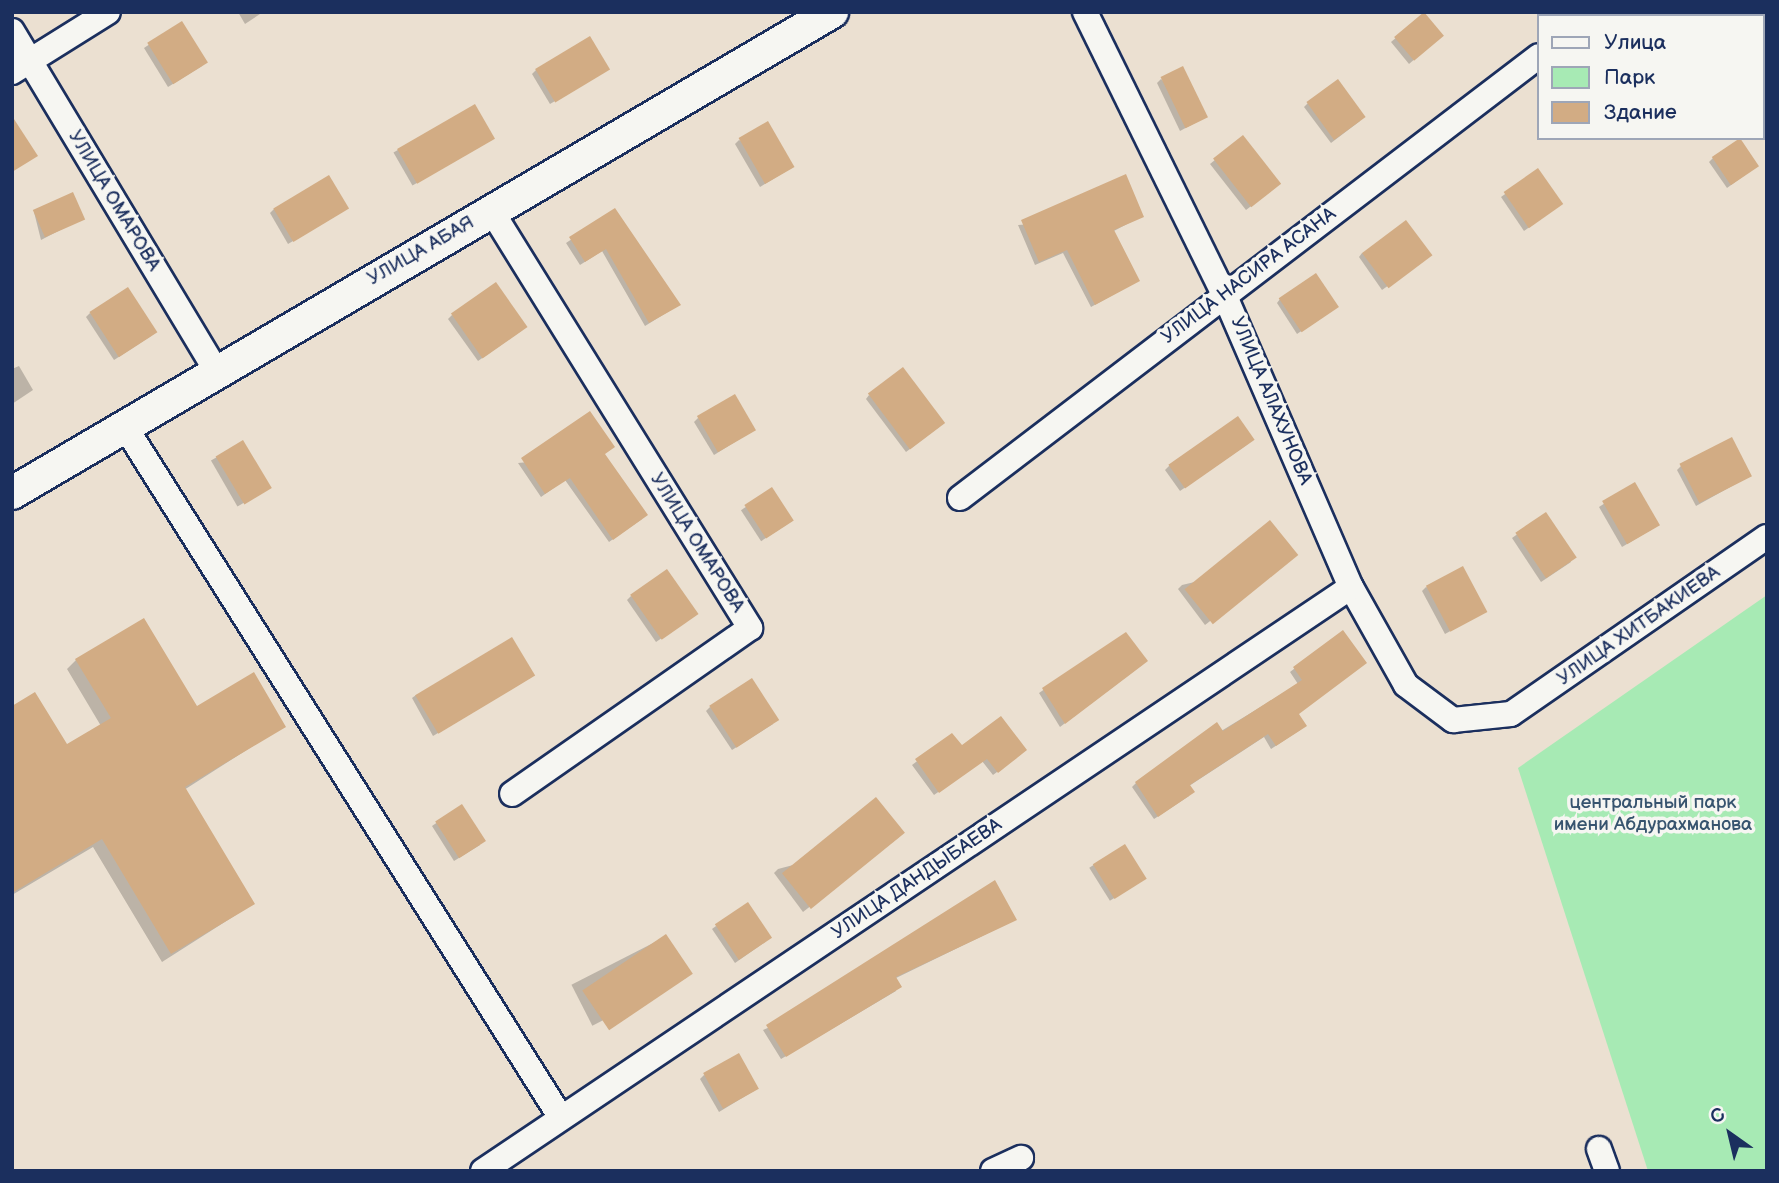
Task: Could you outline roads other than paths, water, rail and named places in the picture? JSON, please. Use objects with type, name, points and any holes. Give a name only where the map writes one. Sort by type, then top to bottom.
[{"type":"street","points":[[21,66],[108,12]]},
{"type":"street","name":"УЛИЦА АБАЯ","points":[[12,493],[216,370],[832,12]]},
{"type":"street","name":"УЛИЦА АЛАХУНОВА","points":[[1084,12],[1224,294],[1351,587],[1406,685],[1453,720],[1511,714]]},
{"type":"street","name":"УЛИЦА ОМАРОВА","points":[[12,31],[21,66],[216,370]]},
{"type":"street","name":"УЛИЦА НАСИРА АСАНА","points":[[960,498],[1538,57]]},
{"type":"street","name":"УЛИЦА ОМАРОВА","points":[[491,210],[750,628],[512,794]]},
{"type":"street","points":[[124,425],[561,1118]]},
{"type":"street","name":"УЛИЦА ХИТБАКИЕВА","points":[[1511,714],[1767,537]]},
{"type":"street","name":"УЛИЦА ДАНДЫБАЕВА","points":[[483,1171],[1351,587]]},
{"type":"street","points":[[993,1171],[1020,1158]]},
{"type":"park label","name":"центральный парк имени Абдурахманова","points":[[1653,814]]}]
